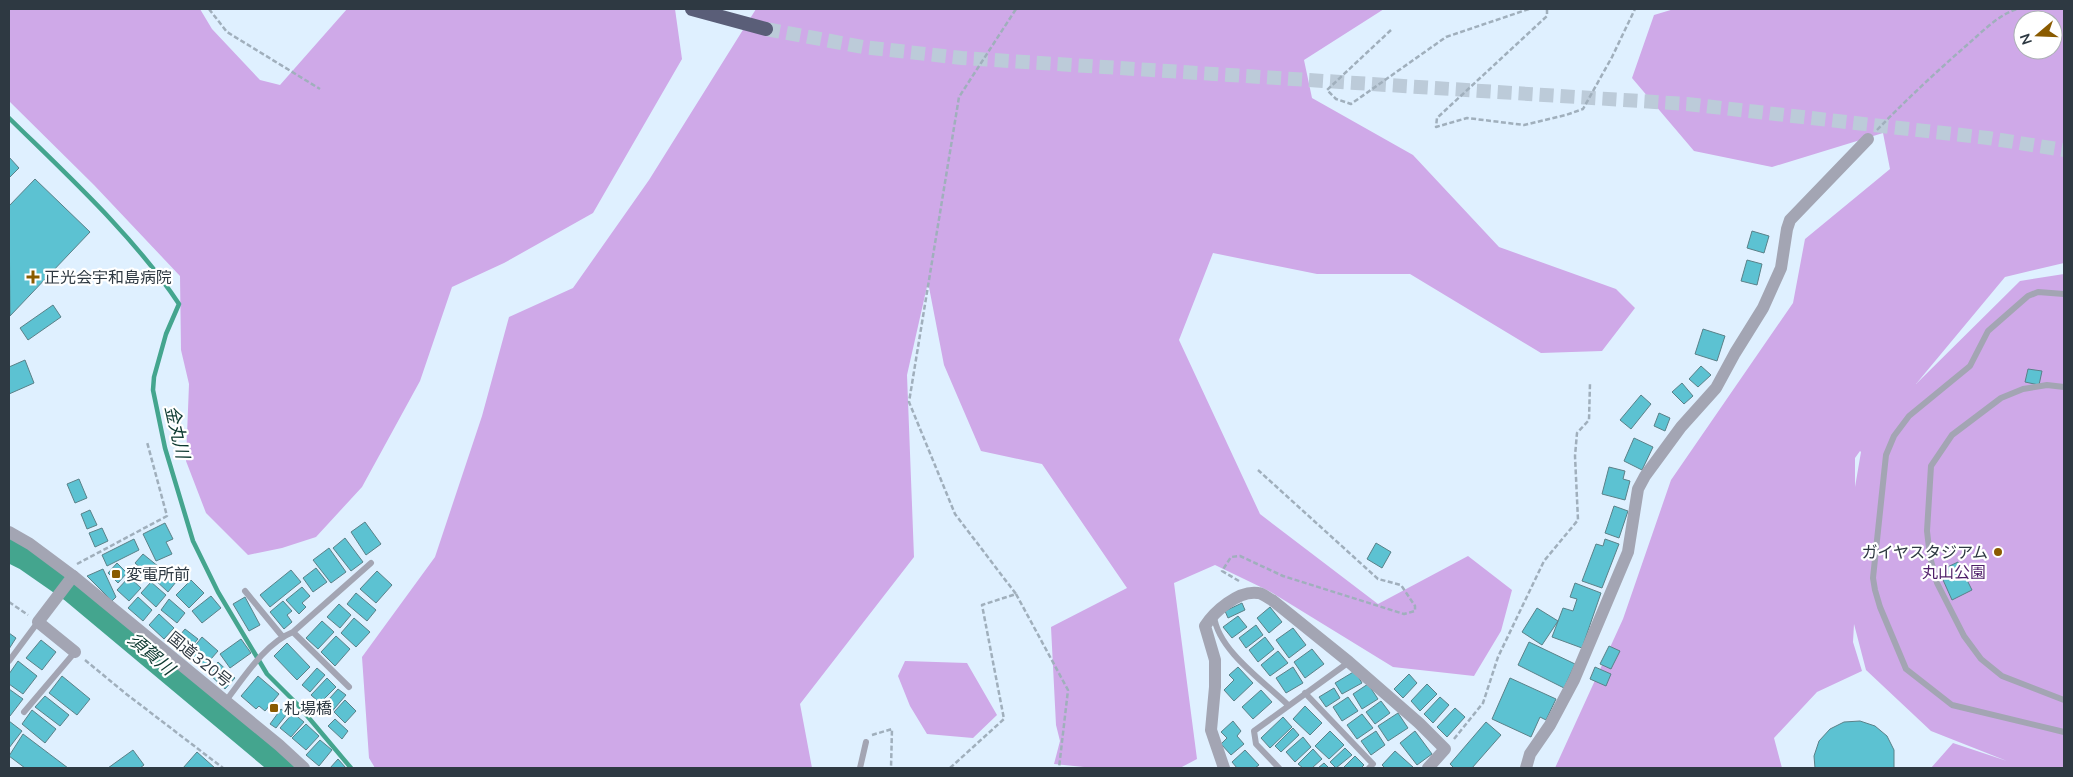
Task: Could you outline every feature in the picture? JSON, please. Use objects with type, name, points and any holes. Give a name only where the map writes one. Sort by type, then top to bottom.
[{"type":"highway","points":[[692,9],[766,29]]},
{"type":"street","points":[[1526,768],[1530,754],[1550,725],[1574,680],[1628,552],[1638,489],[1645,476],[1681,427],[1716,388],[1735,353],[1764,308],[1781,268],[1786,229],[1790,220],[1868,139]]},
{"type":"street","name":"国道320号","points":[[9,532],[30,544],[279,745],[304,768]]},
{"type":"street","points":[[69,576],[40,618],[75,652]]},
{"type":"street","points":[[1224,768],[1211,730],[1215,660],[1205,626],[1213,614],[1221,607],[1245,595],[1258,593],[1272,600],[1349,662],[1419,723],[1445,749],[1428,768]]},
{"type":"lane","points":[[2064,294],[2038,292],[2028,296],[1988,331],[1970,366],[1909,416],[1894,436],[1886,455],[1873,578],[1880,607],[1906,669],[1952,705],[2064,732]]},
{"type":"lane","points":[[2064,387],[2047,385],[2023,389],[2001,398],[1952,435],[1931,466],[1927,531],[1930,557],[1937,583],[1964,636],[1981,659],[2002,676],[2064,700]]},
{"type":"lane","points":[[225,702],[252,665],[282,636],[293,632],[371,563]]},
{"type":"lane","points":[[245,591],[282,636]]},
{"type":"lane","points":[[1213,614],[1215,629],[1226,647],[1288,705]]},
{"type":"lane","points":[[9,661],[40,618]]},
{"type":"lane","points":[[293,632],[350,686]]},
{"type":"lane","points":[[24,712],[75,652]]},
{"type":"lane","points":[[1278,768],[1256,744],[1254,731],[1349,662]]},
{"type":"lane","points":[[1305,693],[1373,764],[1369,768]]},
{"type":"lane","points":[[860,768],[866,742]]},
{"type":"path","points":[[209,9],[227,32],[320,89]]},
{"type":"path","points":[[1016,9],[959,97],[909,402],[955,514],[1016,594],[1068,690],[1060,768]]},
{"type":"path","points":[[1392,30],[1327,90],[1336,99],[1351,104],[1446,38],[1529,9]]},
{"type":"path","points":[[1546,9],[1547,16],[1437,118],[1436,126],[1467,118],[1524,125],[1583,109],[1612,57],[1635,9]]},
{"type":"path","points":[[1868,139],[1923,83],[1963,48],[2008,12],[2017,9]]},
{"type":"path","points":[[1445,749],[1483,703],[1498,657],[1544,561],[1578,520],[1575,456],[1576,433],[1589,420],[1590,382]]},
{"type":"path","points":[[69,576],[167,516],[147,442]]},
{"type":"path","points":[[1258,470],[1378,579],[1401,585],[1415,606],[1415,611],[1404,614],[1283,576],[1240,556],[1232,557],[1222,571],[1258,593]]},
{"type":"path","points":[[950,768],[1004,719],[982,605],[1016,594]]},
{"type":"path","points":[[9,602],[40,618]]},
{"type":"path","points":[[75,652],[125,694],[224,768]]},
{"type":"path","points":[[866,742],[874,733],[892,729],[891,768]]},
{"type":"green space","points":[[9,9],[200,9],[212,29],[260,80],[280,85],[347,9],[675,9],[682,59],[593,213],[504,263],[452,287],[420,381],[362,487],[316,537],[282,548],[248,555],[206,513],[186,461],[189,384],[181,350],[180,276],[94,185],[9,101]]},
{"type":"green space","points":[[756,9],[1384,9],[1304,60],[1312,98],[1413,155],[1499,247],[1616,289],[1635,308],[1602,351],[1541,353],[1410,274],[1317,274],[1213,253],[1179,340],[1260,514],[1378,604],[1468,556],[1512,590],[1501,631],[1474,676],[1393,667],[1269,591],[1215,565],[1174,583],[1197,759],[1180,768],[1094,768],[1054,764],[1060,741],[1056,725],[1051,627],[1127,588],[1042,464],[981,451],[944,365],[928,282],[907,375],[914,557],[800,704],[812,768],[375,768],[369,758],[362,657],[435,557],[482,416],[509,317],[573,288],[649,180]]},
{"type":"green space","name":"丸山公園","points":[[1674,9],[2064,9],[2064,263],[2005,277],[1916,384],[2020,281],[2064,274],[2064,768],[1931,768],[1953,743],[2007,761],[1931,731],[1866,670],[1854,624],[1853,642],[1862,671],[1817,692],[1774,738],[1782,768],[1555,768],[1623,619],[1671,480],[1793,303],[1805,239],[1890,169],[1883,133],[1772,167],[1694,151],[1632,78],[1654,15]],"holes":[[[1861,452],[1855,487],[1855,458]]]},
{"type":"green space","points":[[905,661],[967,663],[997,715],[973,738],[927,734],[910,706],[898,676]]},
{"type":"building","points":[[9,157],[19,168],[9,178]]},
{"type":"building","name":"正光会宇和島病院","points":[[35,179],[90,232],[10,316],[9,206]]},
{"type":"building","points":[[1752,231],[1769,236],[1764,253],[1747,248]]},
{"type":"building","points":[[1747,260],[1762,264],[1757,285],[1741,281]]},
{"type":"building","points":[[53,305],[61,317],[28,340],[20,328]]},
{"type":"building","points":[[1703,329],[1725,336],[1717,361],[1695,354]]},
{"type":"building","points":[[25,360],[34,383],[9,394],[9,367]]},
{"type":"building","points":[[1701,366],[1711,375],[1698,387],[1689,379]]},
{"type":"building","points":[[2028,369],[2042,371],[2039,385],[2025,382]]},
{"type":"building","points":[[1682,383],[1693,396],[1684,404],[1672,392]]},
{"type":"building","points":[[1641,395],[1651,404],[1631,429],[1620,420]]},
{"type":"building","points":[[1659,413],[1670,418],[1665,431],[1654,426]]},
{"type":"building","points":[[1634,438],[1653,447],[1642,470],[1624,461]]},
{"type":"building","points":[[1609,467],[1625,471],[1623,479],[1630,481],[1625,500],[1602,494]]},
{"type":"building","points":[[79,479],[87,498],[75,503],[67,484]]},
{"type":"building","points":[[1614,506],[1628,511],[1619,538],[1605,533]]},
{"type":"building","points":[[90,510],[97,525],[87,529],[81,514]]},
{"type":"building","points":[[365,522],[381,544],[366,555],[351,532]]},
{"type":"building","points":[[165,523],[173,539],[166,542],[172,554],[156,561],[143,534]]},
{"type":"building","points":[[102,528],[108,541],[95,547],[89,533]]},
{"type":"building","points":[[345,538],[363,562],[351,571],[333,548]]},
{"type":"building","points":[[134,539],[139,550],[107,566],[102,555]]},
{"type":"building","points":[[1605,539],[1619,544],[1602,588],[1582,581],[1596,544],[1603,546]]},
{"type":"building","points":[[1376,543],[1391,552],[1382,568],[1367,559]]},
{"type":"building","points":[[329,548],[346,572],[331,583],[313,560]]},
{"type":"building","points":[[143,554],[159,567],[151,577],[135,563]]},
{"type":"building","points":[[1958,562],[1972,590],[1952,600],[1939,571]]},
{"type":"building","points":[[117,563],[127,573],[118,583],[108,573]]},
{"type":"building","points":[[316,568],[327,582],[313,592],[303,578]]},
{"type":"building","points":[[103,569],[116,597],[112,601],[87,576]]},
{"type":"building","points":[[161,569],[176,582],[168,592],[153,578]]},
{"type":"building","points":[[291,570],[301,582],[270,607],[260,595]]},
{"type":"building","points":[[377,571],[392,585],[376,603],[360,589]]},
{"type":"building","points":[[129,577],[141,588],[129,601],[117,590]]},
{"type":"building","points":[[191,580],[204,593],[189,608],[176,595]]},
{"type":"building","points":[[151,582],[166,595],[156,607],[141,593]]},
{"type":"building","points":[[1575,583],[1601,593],[1582,648],[1552,637],[1563,608],[1573,611],[1577,599],[1570,597]]},
{"type":"building","points":[[302,587],[310,596],[302,603],[306,607],[299,614],[286,600]]},
{"type":"building","points":[[356,593],[376,610],[367,621],[347,604]]},
{"type":"building","points":[[211,596],[221,608],[202,623],[192,611]]},
{"type":"building","points":[[138,597],[152,610],[143,621],[128,608]]},
{"type":"building","points":[[245,597],[260,625],[249,631],[233,604]]},
{"type":"building","points":[[169,599],[185,613],[177,623],[161,610]]},
{"type":"building","points":[[283,601],[292,611],[287,615],[292,622],[284,629],[270,612]]},
{"type":"building","points":[[1242,603],[1245,610],[1228,618],[1225,611]]},
{"type":"building","points":[[339,604],[351,615],[340,628],[327,617]]},
{"type":"building","points":[[1270,607],[1282,622],[1269,633],[1257,618]]},
{"type":"building","points":[[1537,608],[1558,621],[1542,645],[1522,632]]},
{"type":"building","points":[[159,614],[174,628],[164,639],[149,625]]},
{"type":"building","points":[[1238,616],[1247,627],[1232,638],[1223,627]]},
{"type":"building","points":[[354,618],[370,632],[356,647],[341,633]]},
{"type":"building","points":[[322,621],[334,632],[318,649],[306,638]]},
{"type":"building","points":[[1256,625],[1263,635],[1246,648],[1239,638]]},
{"type":"building","points":[[1293,628],[1306,645],[1289,658],[1276,640]]},
{"type":"building","points":[[185,629],[198,639],[187,652],[175,641]]},
{"type":"building","points":[[9,633],[16,638],[9,649]]},
{"type":"building","points":[[336,636],[350,649],[335,666],[321,652]]},
{"type":"building","points":[[202,637],[218,651],[204,667],[189,653]]},
{"type":"building","points":[[1265,637],[1274,649],[1258,662],[1249,650]]},
{"type":"building","points":[[241,639],[251,653],[230,668],[220,654]]},
{"type":"building","points":[[41,640],[56,652],[42,670],[26,658]]},
{"type":"building","points":[[1529,642],[1575,664],[1564,688],[1518,665]]},
{"type":"building","points":[[287,643],[310,667],[297,680],[274,656]]},
{"type":"building","points":[[1609,646],[1620,651],[1611,669],[1600,664]]},
{"type":"building","points":[[1312,649],[1324,664],[1305,678],[1294,662]]},
{"type":"building","points":[[1278,651],[1288,663],[1270,676],[1261,665]]},
{"type":"building","points":[[18,661],[37,676],[23,694],[9,684],[9,674]]},
{"type":"building","points":[[218,662],[235,678],[225,689],[208,673]]},
{"type":"building","points":[[1238,667],[1253,683],[1234,701],[1224,690],[1234,680],[1229,675]]},
{"type":"building","points":[[1293,667],[1303,683],[1286,693],[1276,678]]},
{"type":"building","points":[[1595,667],[1611,674],[1606,686],[1590,679]]},
{"type":"building","points":[[317,668],[325,675],[310,692],[302,685]]},
{"type":"building","points":[[1355,671],[1362,683],[1342,694],[1335,683]]},
{"type":"building","points":[[1409,674],[1417,683],[1403,698],[1394,689]]},
{"type":"building","points":[[62,676],[90,699],[77,715],[49,693]]},
{"type":"building","points":[[258,676],[279,694],[265,711],[259,706],[256,709],[241,696]]},
{"type":"building","points":[[327,678],[336,687],[320,703],[311,695]]},
{"type":"building","points":[[1510,678],[1556,699],[1546,720],[1540,717],[1531,737],[1492,719]]},
{"type":"building","points":[[1368,684],[1378,699],[1362,709],[1353,694]]},
{"type":"building","points":[[1427,684],[1437,694],[1420,711],[1411,701]]},
{"type":"building","points":[[1334,688],[1340,698],[1326,707],[1319,697]]},
{"type":"building","points":[[9,689],[23,699],[10,716],[9,715]]},
{"type":"building","points":[[338,689],[346,695],[329,715],[321,708]]},
{"type":"building","points":[[1261,690],[1272,702],[1253,719],[1242,707]]},
{"type":"building","points":[[45,696],[69,715],[60,726],[35,707]]},
{"type":"building","points":[[1348,697],[1358,711],[1342,721],[1333,707]]},
{"type":"building","points":[[1440,697],[1449,705],[1433,723],[1424,714]]},
{"type":"building","points":[[345,700],[356,711],[345,723],[334,712]]},
{"type":"building","points":[[1381,701],[1390,713],[1375,724],[1366,712]]},
{"type":"building","points":[[1305,706],[1322,723],[1310,735],[1293,719]]},
{"type":"building","points":[[1455,708],[1465,717],[1447,737],[1437,727]]},
{"type":"building","points":[[281,709],[287,714],[276,728],[270,724]]},
{"type":"building","points":[[32,710],[56,729],[45,743],[22,724]]},
{"type":"building","points":[[293,713],[304,722],[291,737],[280,728]]},
{"type":"building","points":[[1398,713],[1408,728],[1388,741],[1378,726]]},
{"type":"building","points":[[1362,714],[1373,728],[1357,739],[1347,725]]},
{"type":"building","points":[[1283,717],[1292,727],[1270,748],[1261,738]]},
{"type":"building","points":[[335,719],[348,731],[342,739],[328,726]]},
{"type":"building","points":[[9,721],[22,731],[9,748]]},
{"type":"building","points":[[1233,721],[1241,731],[1237,736],[1244,744],[1231,755],[1221,744],[1227,738],[1221,732]]},
{"type":"building","points":[[1860,721],[1875,726],[1887,736],[1894,750],[1894,768],[1815,768],[1814,756],[1819,741],[1830,729],[1844,722]]},
{"type":"building","points":[[1486,722],[1501,735],[1472,768],[1454,768],[1450,764]]},
{"type":"building","points":[[306,724],[319,736],[306,750],[292,738]]},
{"type":"building","points":[[1293,728],[1299,735],[1281,752],[1275,746]]},
{"type":"building","points":[[1330,731],[1344,745],[1329,759],[1315,746]]},
{"type":"building","points":[[1376,731],[1385,745],[1371,755],[1361,741]]},
{"type":"building","points":[[1415,731],[1432,754],[1417,765],[1400,743]]},
{"type":"building","points":[[23,734],[68,768],[25,768],[9,756]]},
{"type":"building","points":[[1303,737],[1311,747],[1295,762],[1286,752]]},
{"type":"building","points":[[320,740],[332,750],[319,766],[306,755]]},
{"type":"building","points":[[1345,748],[1352,755],[1336,768],[1330,762]]},
{"type":"building","points":[[1313,749],[1322,759],[1312,768],[1303,768],[1298,764]]},
{"type":"building","points":[[133,750],[144,765],[140,768],[108,768]]},
{"type":"building","points":[[1245,750],[1259,765],[1255,768],[1237,768],[1232,762]]},
{"type":"building","points":[[1395,751],[1413,767],[1385,768],[1382,765]]},
{"type":"building","points":[[197,752],[215,768],[183,768]]},
{"type":"building","points":[[1355,756],[1364,765],[1361,768],[1343,768]]},
{"type":"building","points":[[338,759],[346,768],[330,768]]},
{"type":"building","points":[[1324,763],[1329,768],[1318,768]]},
{"type":"waterway","name":"金丸川","points":[[9,118],[121,230],[142,254],[179,304],[166,334],[154,377],[153,390],[165,448],[193,541],[218,592],[267,674],[298,705],[351,768]]},
{"type":"waterway","name":"須賀川","points":[[9,548],[27,557],[73,589],[287,768]]},
{"type":"tunnel","points":[[766,29],[863,47],[962,58],[1687,104],[1988,138],[2064,150]]},
{"type":"place","name":"正光会宇和島病院","points":[[33,277]]},
{"type":"place","name":"ガイヤスタジアム","points":[[1998,552]]},
{"type":"place","name":"変電所前","points":[[116,574]]},
{"type":"place","name":"札場橋","points":[[274,708]]}]
